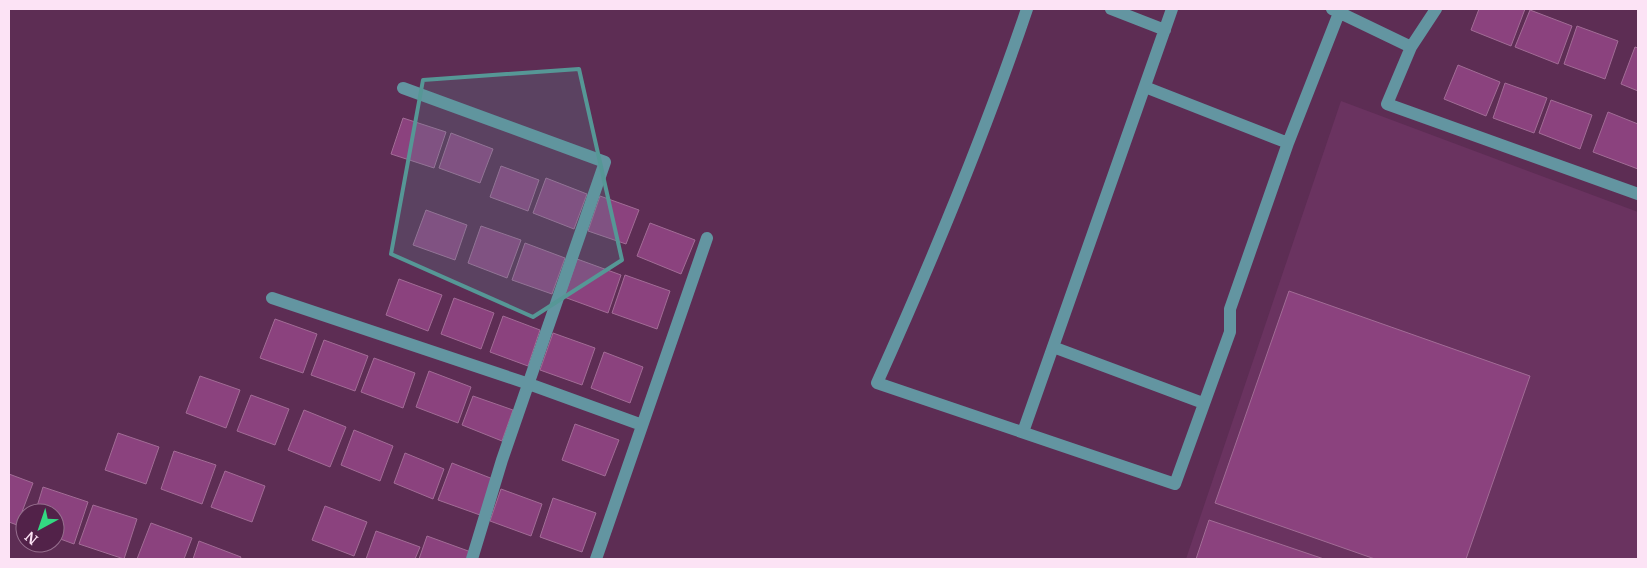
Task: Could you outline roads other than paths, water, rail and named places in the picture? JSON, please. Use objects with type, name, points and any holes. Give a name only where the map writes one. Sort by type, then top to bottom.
[{"type":"street","points":[[1027,9],[1007,68],[915,299],[877,383],[1175,484],[1230,332],[1230,308],[1335,11],[1411,47]]},
{"type":"street","points":[[1112,9],[1165,30]]},
{"type":"street","points":[[1023,432],[1172,9]]},
{"type":"street","points":[[1436,9],[1411,47],[1387,104],[1638,194]]},
{"type":"street","points":[[403,88],[605,162],[502,460],[472,559]]},
{"type":"street","points":[[1145,88],[1288,144]]},
{"type":"street","points":[[596,559],[707,238]]},
{"type":"street","points":[[272,298],[528,384],[642,425]]},
{"type":"street","points":[[1054,347],[1204,403]]}]
